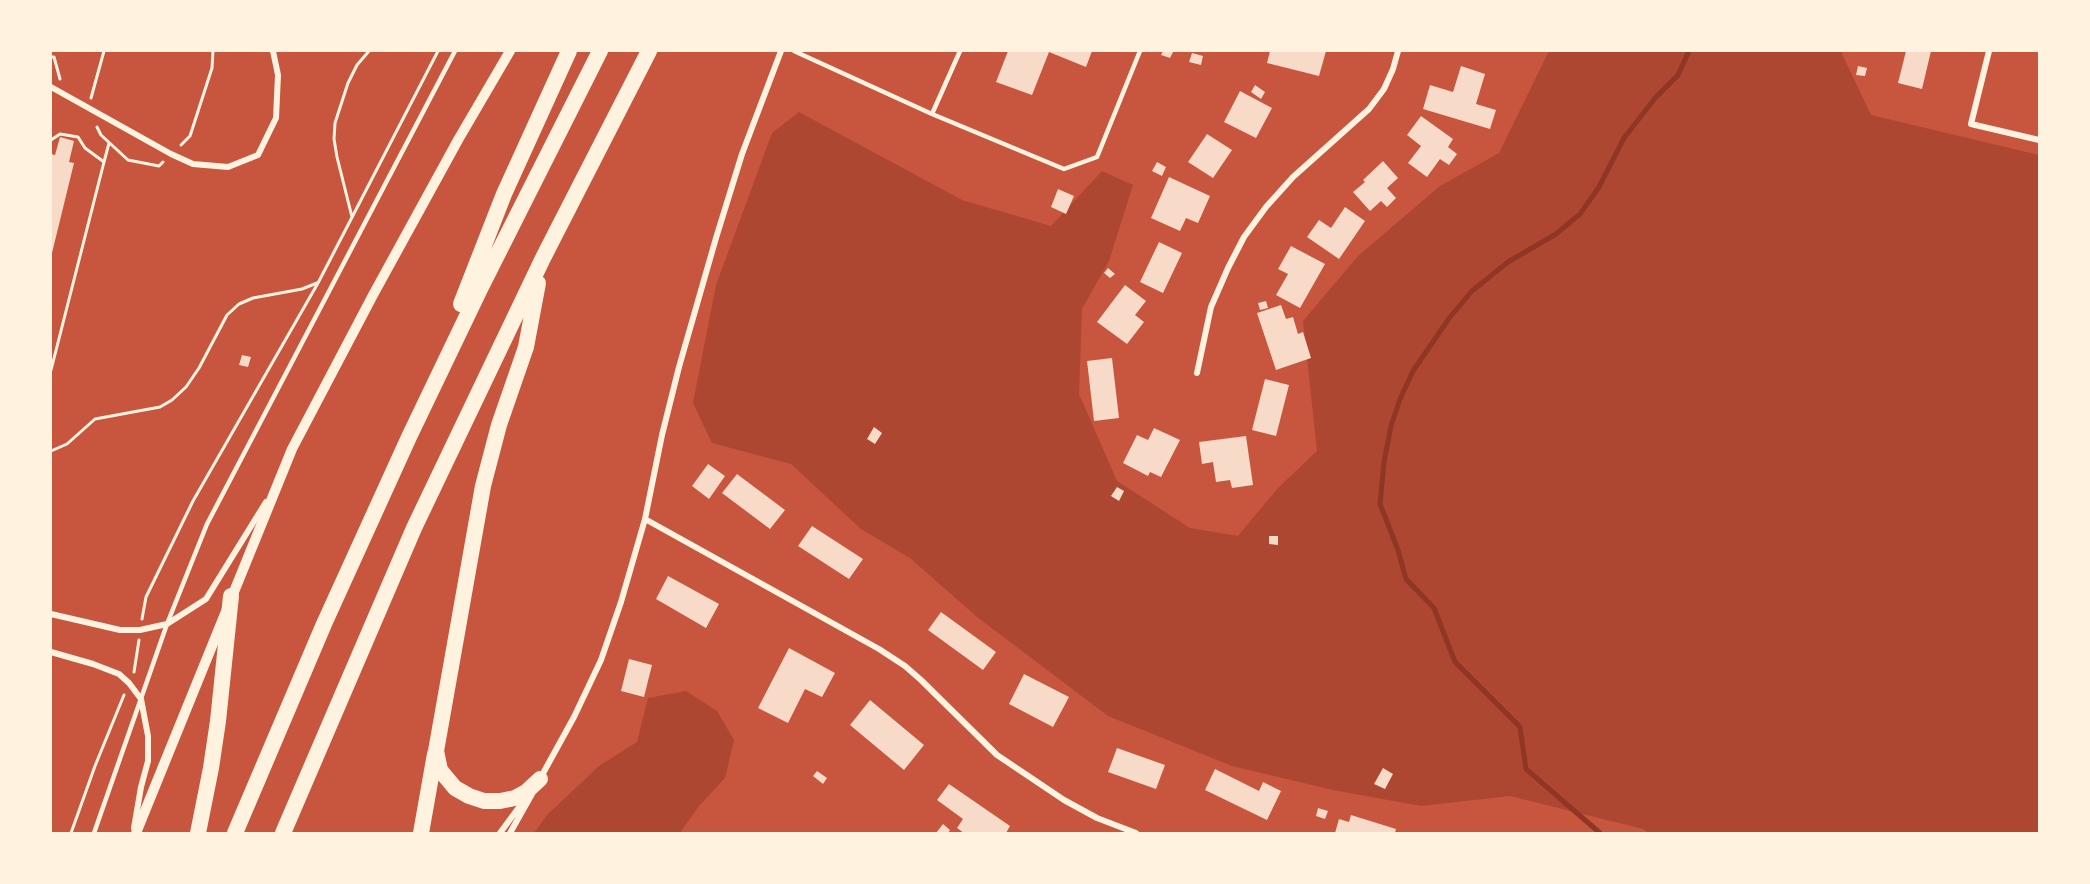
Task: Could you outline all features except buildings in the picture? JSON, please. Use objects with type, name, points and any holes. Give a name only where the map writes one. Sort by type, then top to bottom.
[{"type":"highway","points":[[409,437],[504,194],[569,51]]},
{"type":"highway","points":[[235,833],[324,624],[409,437],[485,278],[600,51]]},
{"type":"highway","points":[[283,833],[414,528],[543,258],[649,51]]},
{"type":"highway","points":[[421,833],[483,486],[499,425],[526,347],[543,258]]},
{"type":"highway","points":[[198,833],[210,778],[218,721],[231,596]]},
{"type":"highway","points":[[435,751],[440,770],[455,788],[484,801],[515,798],[526,792],[540,779]]},
{"type":"street","points":[[51,87],[193,164],[228,167],[258,155],[276,118],[278,75],[273,51]]},
{"type":"street","points":[[134,833],[277,483],[301,430],[373,295],[510,51]]},
{"type":"street","points":[[510,833],[574,717],[601,660],[621,602],[645,519],[679,367],[716,238],[742,154],[781,51]]},
{"type":"street","points":[[1197,373],[1211,307],[1244,237],[1266,207],[1293,177],[1370,108],[1384,89],[1398,51]]},
{"type":"street","points":[[1989,51],[1971,124],[2039,140]]},
{"type":"street","points":[[51,614],[120,630],[140,630],[167,624],[206,599],[277,483]]},
{"type":"street","points":[[645,519],[879,649],[921,680],[997,755],[1064,801],[1097,818],[1136,833]]},
{"type":"street","points":[[51,652],[119,674],[141,699],[148,736],[148,761],[141,787],[134,833]]},
{"type":"street","points":[[500,833],[540,779]]},
{"type":"lane","points":[[94,833],[167,624],[207,524],[455,51]]},
{"type":"lane","points":[[794,51],[932,114],[1064,169],[1097,157],[1140,51]]},
{"type":"lane","points":[[932,114],[960,51]]},
{"type":"path","points":[[81,93],[91,98],[104,51]]},
{"type":"path","points":[[88,109],[101,135],[128,160],[159,166],[190,136],[212,68],[213,51]]},
{"type":"path","points":[[352,217],[337,157],[334,139],[335,123],[348,83],[357,65],[369,51]]},
{"type":"path","points":[[51,57],[54,57],[62,83]]},
{"type":"path","points":[[51,140],[60,134],[78,137],[85,148],[104,162]]},
{"type":"path","points":[[51,370],[109,142]]},
{"type":"path","points":[[51,451],[67,444],[95,419],[160,406],[172,400],[186,387],[199,368],[227,315],[239,304],[253,298],[302,289],[318,283]]},
{"type":"shaded area","points":[[1549,51],[1842,51],[1871,115],[2039,155],[2039,833],[1648,833],[1643,829],[1510,796],[1421,806],[1333,790],[1232,766],[1108,716],[977,617],[910,558],[861,529],[791,464],[712,443],[693,403],[716,285],[772,133],[799,112],[962,200],[1051,226],[1102,171],[1133,185],[1109,261],[1082,309],[1079,394],[1117,481],[1190,528],[1238,536],[1277,489],[1317,451],[1303,321],[1358,256],[1440,186],[1499,153]]},
{"type":"shaded area","points":[[686,691],[717,711],[734,740],[725,778],[699,806],[680,833],[534,833],[547,815],[599,766],[637,742],[648,698]]},
{"type":"waterway","points":[[1600,833],[1526,769],[1520,727],[1455,662],[1434,608],[1406,579],[1398,550],[1380,504],[1384,462],[1391,426],[1400,399],[1413,371],[1450,317],[1472,291],[1508,262],[1556,234],[1580,214],[1599,187],[1624,138],[1656,97],[1678,75],[1689,51]]}]
